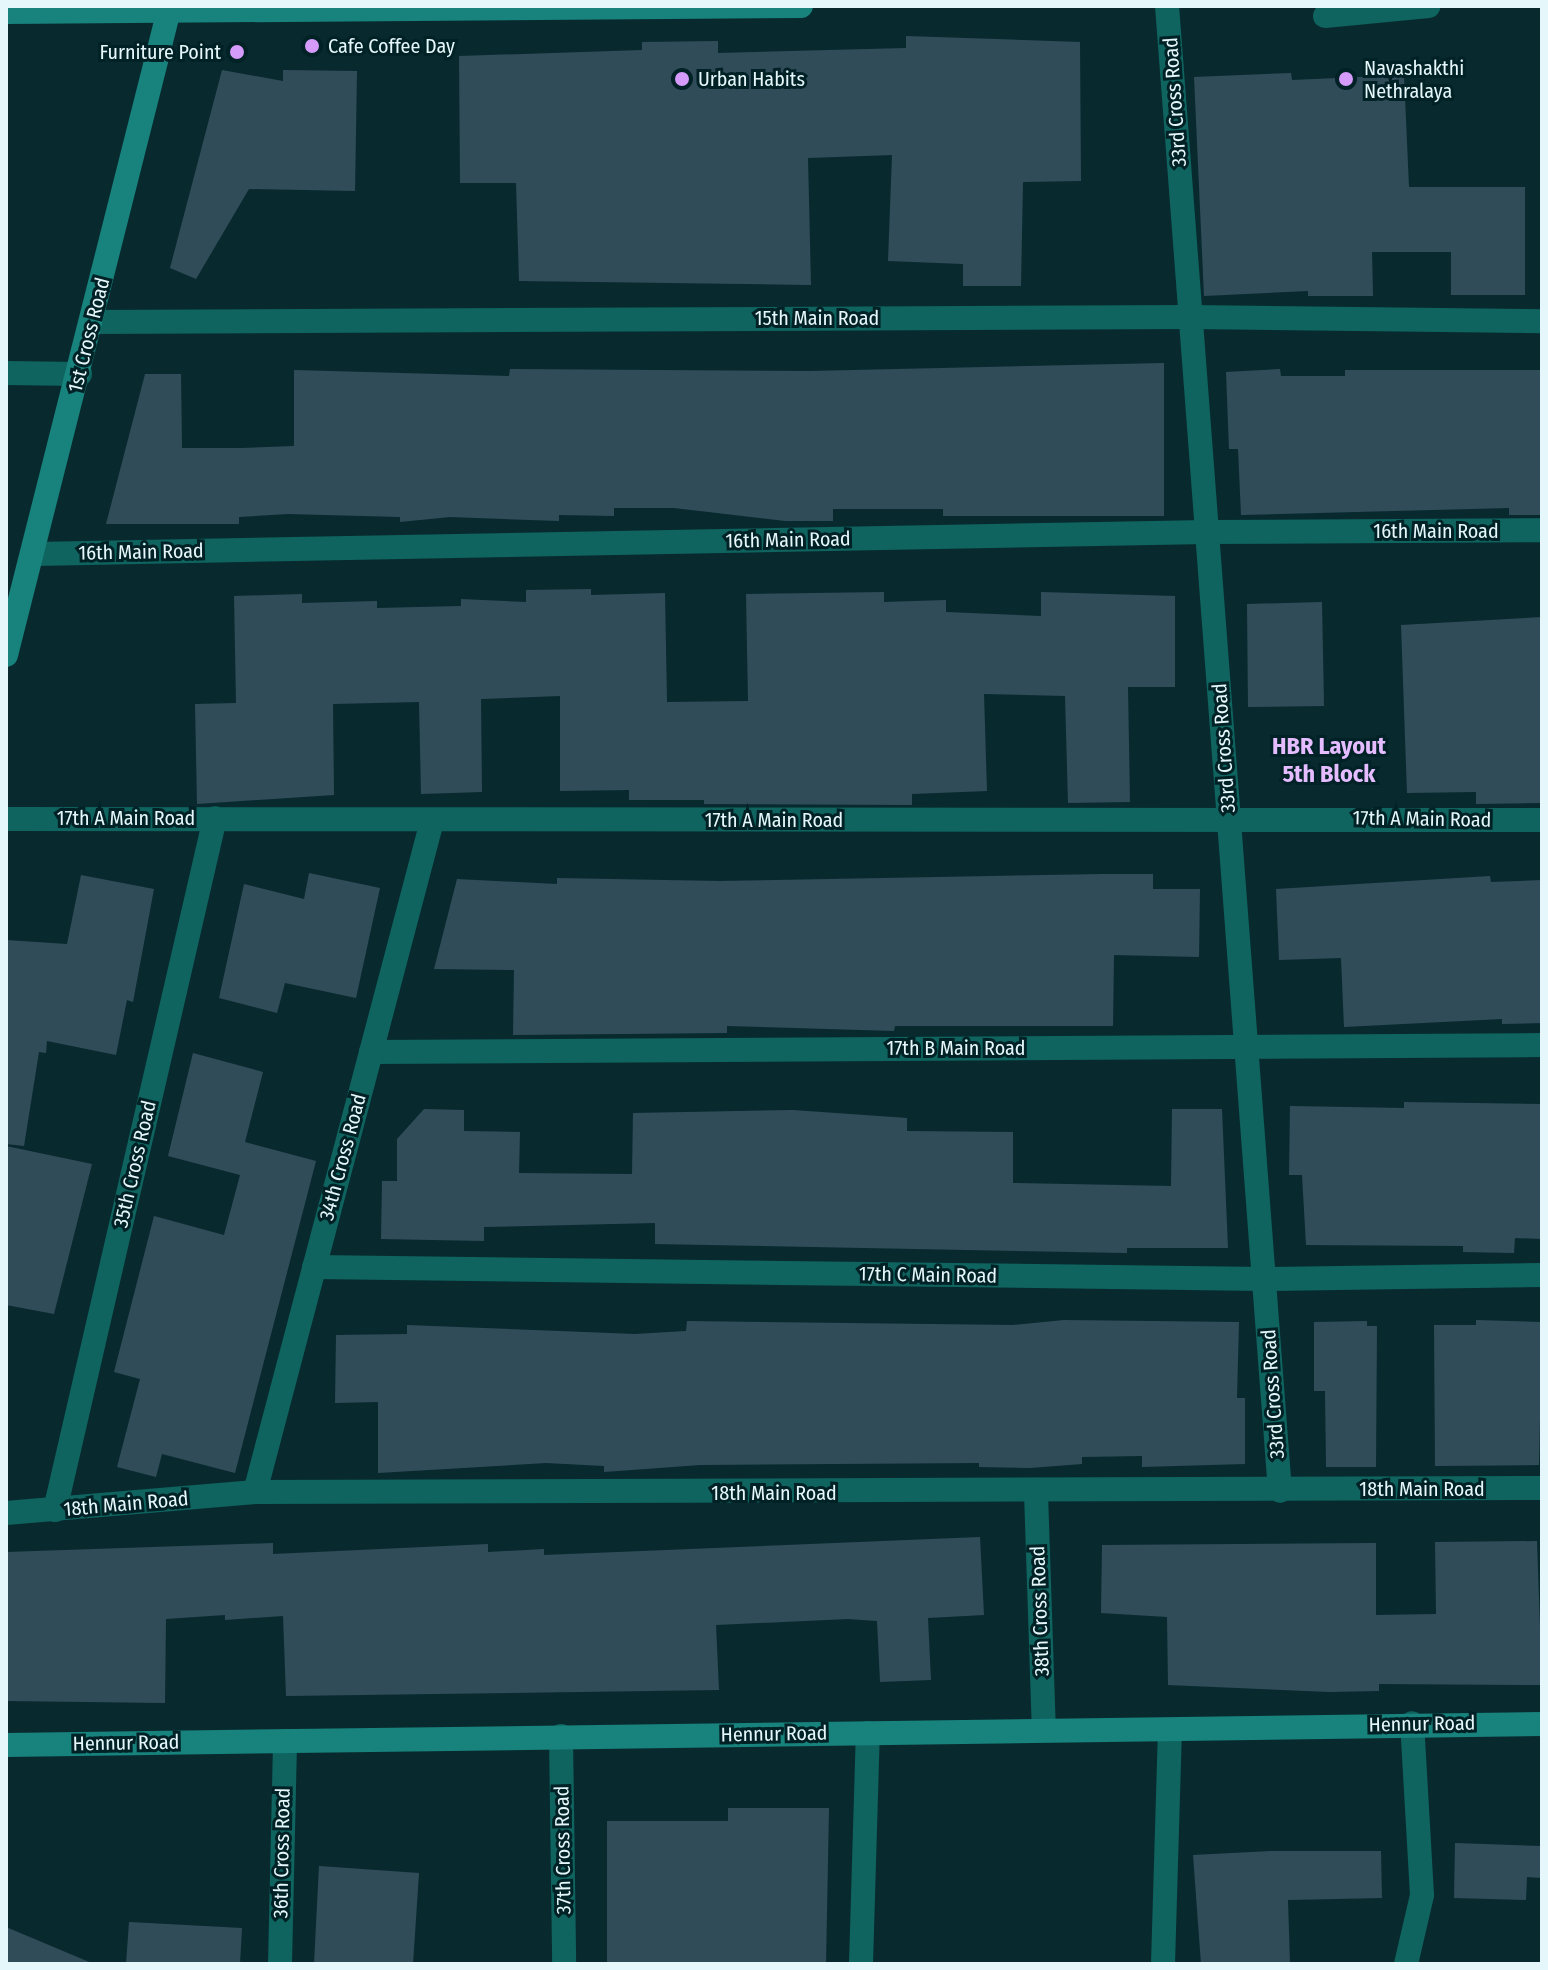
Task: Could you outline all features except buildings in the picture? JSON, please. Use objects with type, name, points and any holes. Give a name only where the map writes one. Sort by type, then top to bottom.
[{"type":"street","points":[[6,12],[168,14],[801,6]]},
{"type":"street","name":"33rd Cross Road","points":[[1167,6],[1280,1491]]},
{"type":"street","points":[[1325,16],[1429,6]]},
{"type":"street","name":"1st Cross Road","points":[[6,655],[35,554],[168,14]]},
{"type":"street","name":"15th Main Road","points":[[91,322],[1191,317],[1542,321]]},
{"type":"street","points":[[6,373],[80,374]]},
{"type":"street","name":"16th Main Road","points":[[35,554],[1207,532],[1542,530]]},
{"type":"street","name":"17th A Main Road","points":[[6,819],[432,821],[1229,817],[1542,820]]},
{"type":"street","name":"35th Cross Road","points":[[55,1510],[215,818]]},
{"type":"street","name":"34th Cross Road","points":[[255,1492],[432,821]]},
{"type":"street","name":"17th B Main Road","points":[[371,1052],[1542,1045]]},
{"type":"street","name":"17th C Main Road","points":[[314,1267],[1264,1279],[1542,1275]]},
{"type":"street","name":"18th Main Road","points":[[6,1513],[255,1492],[1036,1493],[1542,1488]]},
{"type":"street","name":"38th Cross Road","points":[[1036,1493],[1044,1729]]},
{"type":"street","points":[[1406,1964],[1422,1895],[1412,1723]]},
{"type":"street","name":"Hennur Road","points":[[6,1745],[1044,1729],[1170,1731],[1412,1723],[1542,1724]]},
{"type":"street","points":[[1163,1964],[1170,1731]]},
{"type":"street","points":[[861,1964],[868,1733]]},
{"type":"street","name":"37th Cross Road","points":[[561,1736],[564,1964]]},
{"type":"street","name":"36th Cross Road","points":[[280,1964],[285,1741]]},
{"type":"place","name":"Cafe Coffee Day","points":[[312,46]]},
{"type":"place","name":"Furniture Point","points":[[237,52]]},
{"type":"place","name":"Urban Habits","points":[[682,79]]},
{"type":"place","name":"Navashakthi Nethralaya","points":[[1346,79]]},
{"type":"district","name":"HBR Layout 5th Block","points":[[1329,761]]}]
